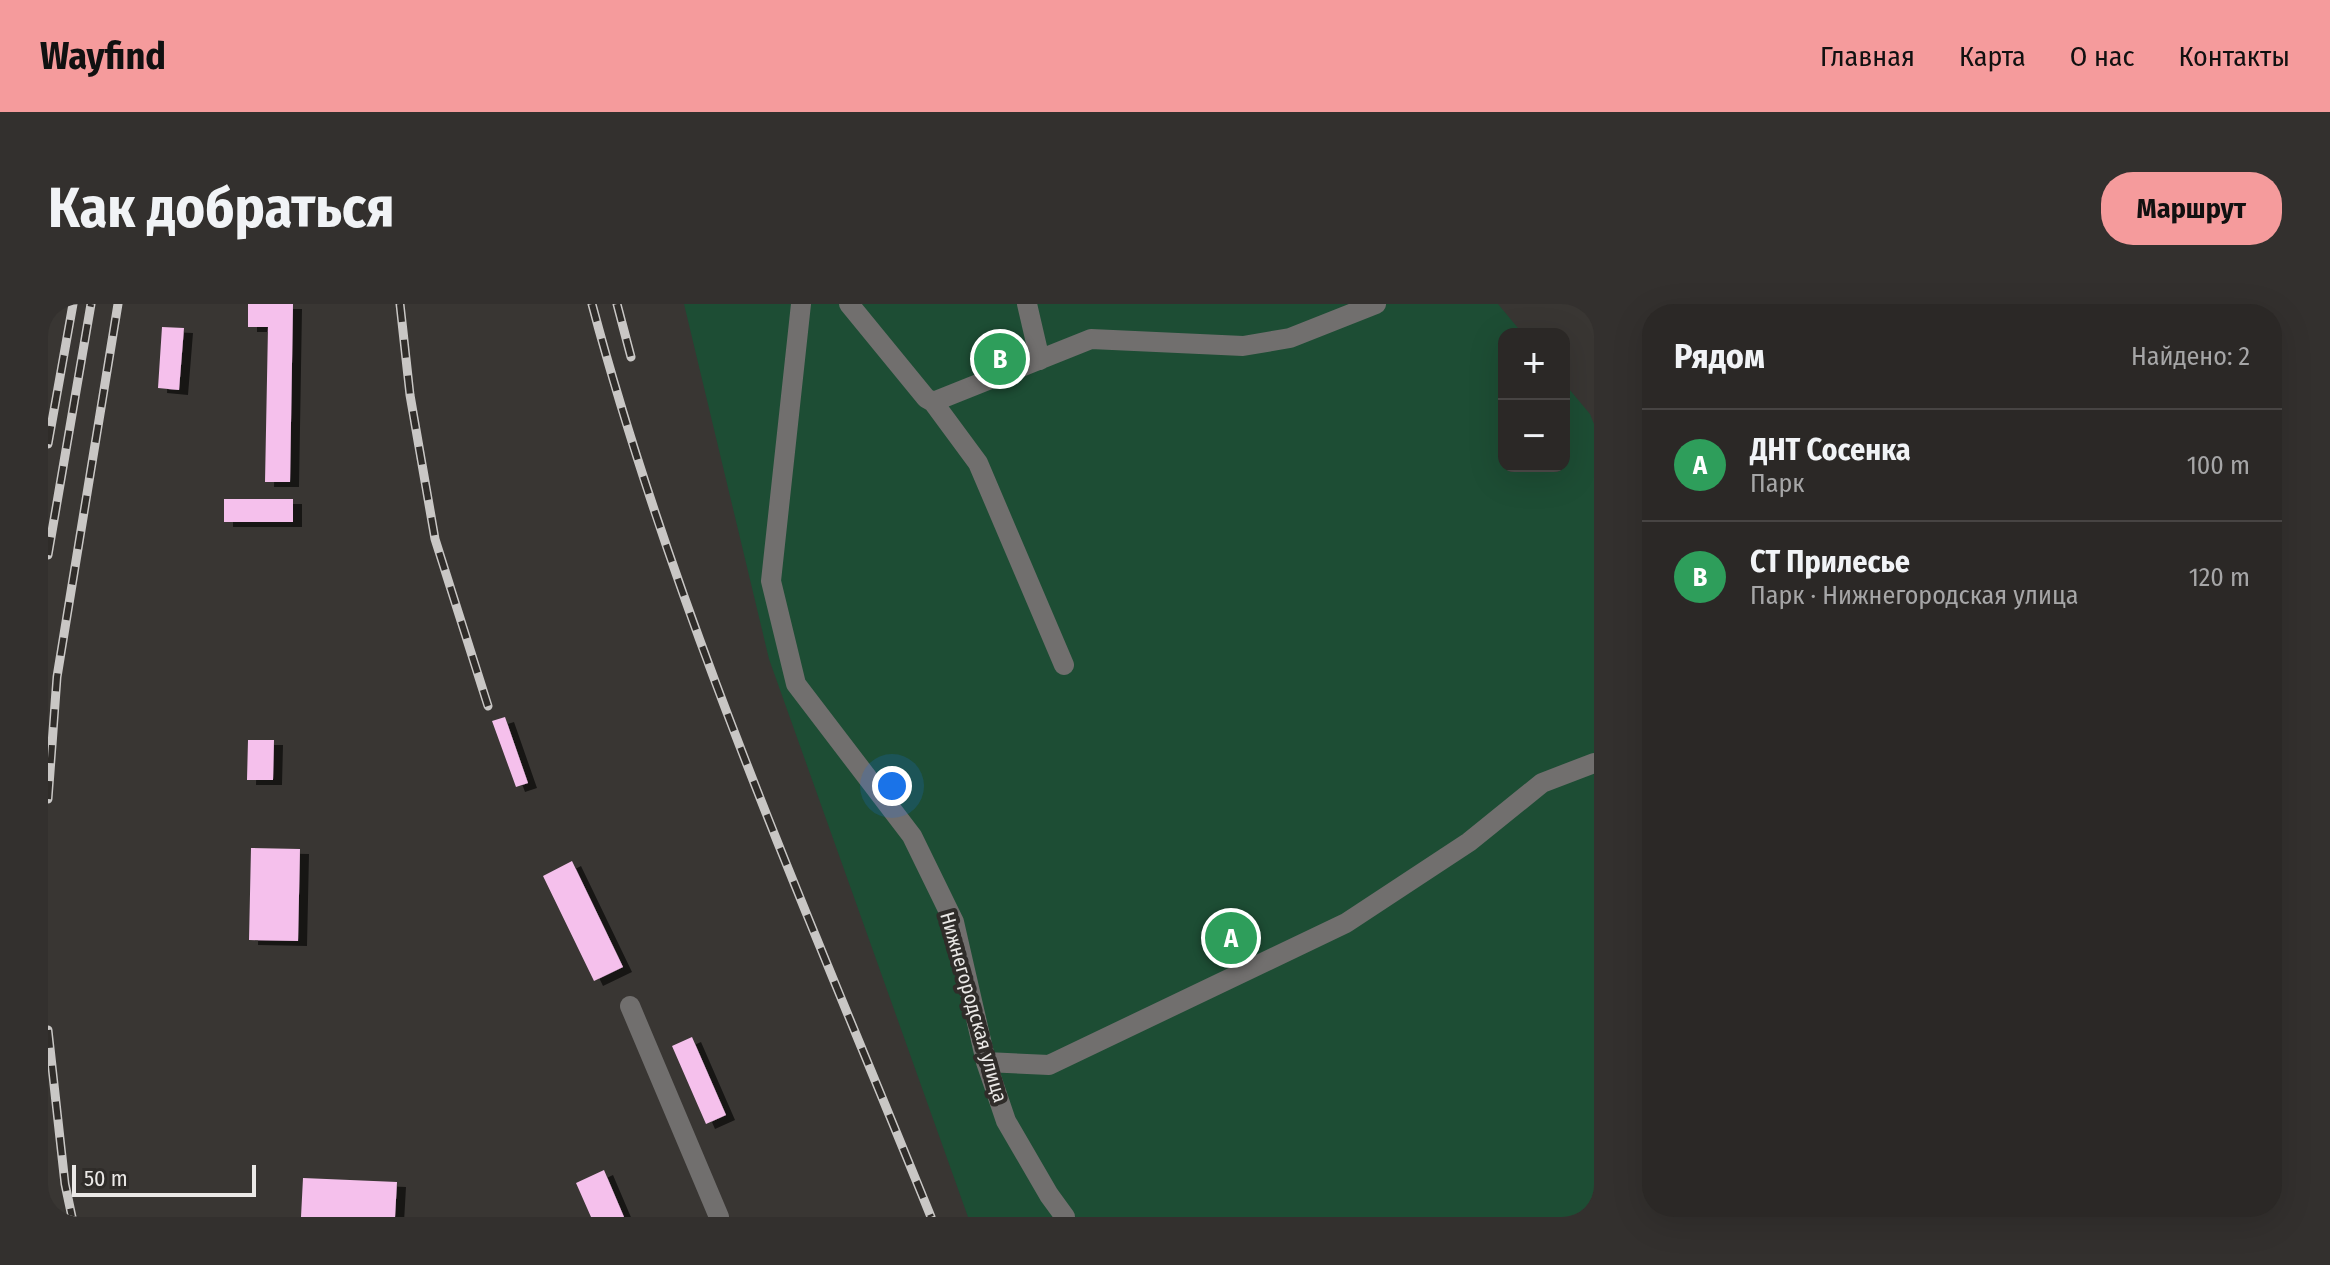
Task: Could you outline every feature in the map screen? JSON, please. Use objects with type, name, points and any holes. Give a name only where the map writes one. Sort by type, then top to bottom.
[{"type":"street","name":"Нижнегородская улица","points":[[801,304],[771,581],[796,684],[912,836],[954,922],[986,1062],[1006,1121],[1065,1217]]},
{"type":"street","points":[[849,304],[926,398],[933,402],[978,463],[1064,665]]},
{"type":"street","points":[[1027,304],[1040,360]]},
{"type":"street","points":[[933,402],[1091,339],[1243,346],[1290,338],[1376,304]]},
{"type":"street","points":[[986,1062],[1049,1065],[1346,923],[1469,842],[1542,783],[1594,763]]},
{"type":"street","points":[[630,1006],[719,1217]]},
{"type":"green space","points":[[684,304],[1498,304],[1518,328],[1498,328],[1498,472],[1570,472],[1570,390],[1590,414],[1594,424],[1594,1217],[968,1217],[769,659]]},
{"type":"building","points":[[248,304],[293,304],[290,482],[265,482],[268,327],[248,327]]},
{"type":"building","points":[[162,327],[184,328],[179,390],[158,388]]},
{"type":"building","points":[[224,499],[293,499],[293,522],[224,522]]},
{"type":"building","points":[[505,717],[528,783],[516,787],[492,721]]},
{"type":"building","points":[[248,740],[274,740],[273,780],[247,780]]},
{"type":"building","points":[[251,848],[300,849],[298,941],[249,940]]},
{"type":"building","points":[[572,861],[623,967],[594,981],[543,876]]},
{"type":"building","points":[[692,1037],[726,1115],[706,1124],[672,1046]]},
{"type":"building","points":[[604,1170],[624,1217],[591,1217],[576,1183]]},
{"type":"building","points":[[303,1178],[397,1182],[395,1217],[301,1217]]},
{"type":"railway","points":[[48,444],[73,304]]},
{"type":"railway","points":[[48,555],[91,304]]},
{"type":"railway","points":[[48,799],[57,677],[118,304]]},
{"type":"railway","points":[[400,304],[410,395],[435,539],[488,706]]},
{"type":"railway","points":[[592,304],[663,537],[704,652],[792,879],[931,1217]]},
{"type":"railway","points":[[617,304],[631,357]]},
{"type":"railway","points":[[48,1030],[65,1184],[72,1217]]},
{"type":"railway","points":[[48,1210],[50,1217]]},
{"type":"place","name":"СТ Прилесье","points":[[1000,359]]},
{"type":"place","name":"ДНТ Сосенка","points":[[1231,938]]}]
